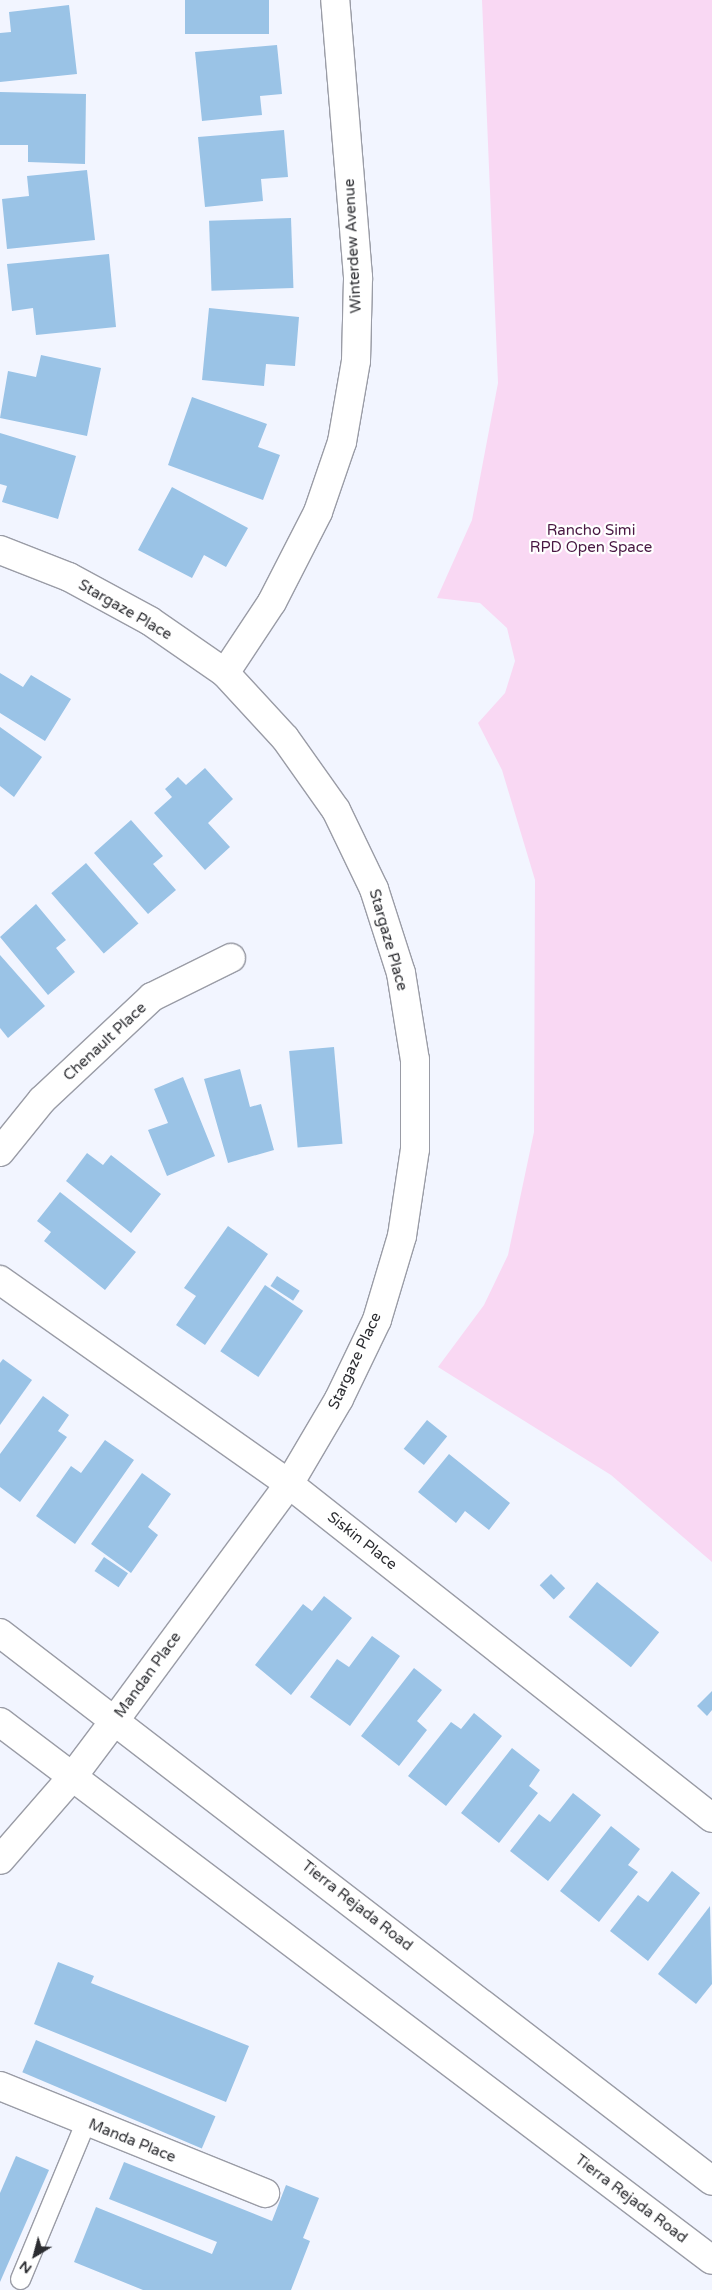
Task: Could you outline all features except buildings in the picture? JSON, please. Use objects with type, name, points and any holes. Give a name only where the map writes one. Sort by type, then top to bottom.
[{"type":"street","name":"Winterdew Avenue","points":[[225,673],[272,602],[318,512],[342,442],[356,361],[358,277],[335,0]]},
{"type":"street","name":"Stargaze Place","points":[[0,550],[69,577],[150,620],[225,673],[286,738],[336,810],[377,899],[401,973],[414,1060],[415,1148],[400,1245],[377,1320],[340,1400],[289,1484]]},
{"type":"street","name":"Chenault Place","points":[[0,1152],[42,1100],[152,997],[231,958]]},
{"type":"street","name":"Siskin Place","points":[[0,1280],[289,1484],[712,1818]]},
{"type":"street","name":"Mandan Place","points":[[0,1860],[73,1776],[289,1484]]},
{"type":"street","name":"Tierra Rejada Road","points":[[0,1633],[712,2181]]},
{"type":"street","name":"Tierra Rejada Road","points":[[0,1722],[712,2260]]},
{"type":"street","name":"Manda Place","points":[[0,2086],[85,2123],[265,2193]]},
{"type":"lane","points":[[20,2279],[85,2123]]},
{"type":"green space","name":"Rancho Simi RPD Open Space","points":[[482,0],[712,0],[712,1562],[611,1475],[438,1367],[484,1305],[508,1255],[534,1132],[535,880],[502,770],[478,723],[505,693],[515,661],[507,628],[480,603],[437,598],[472,520],[498,383]]}]
